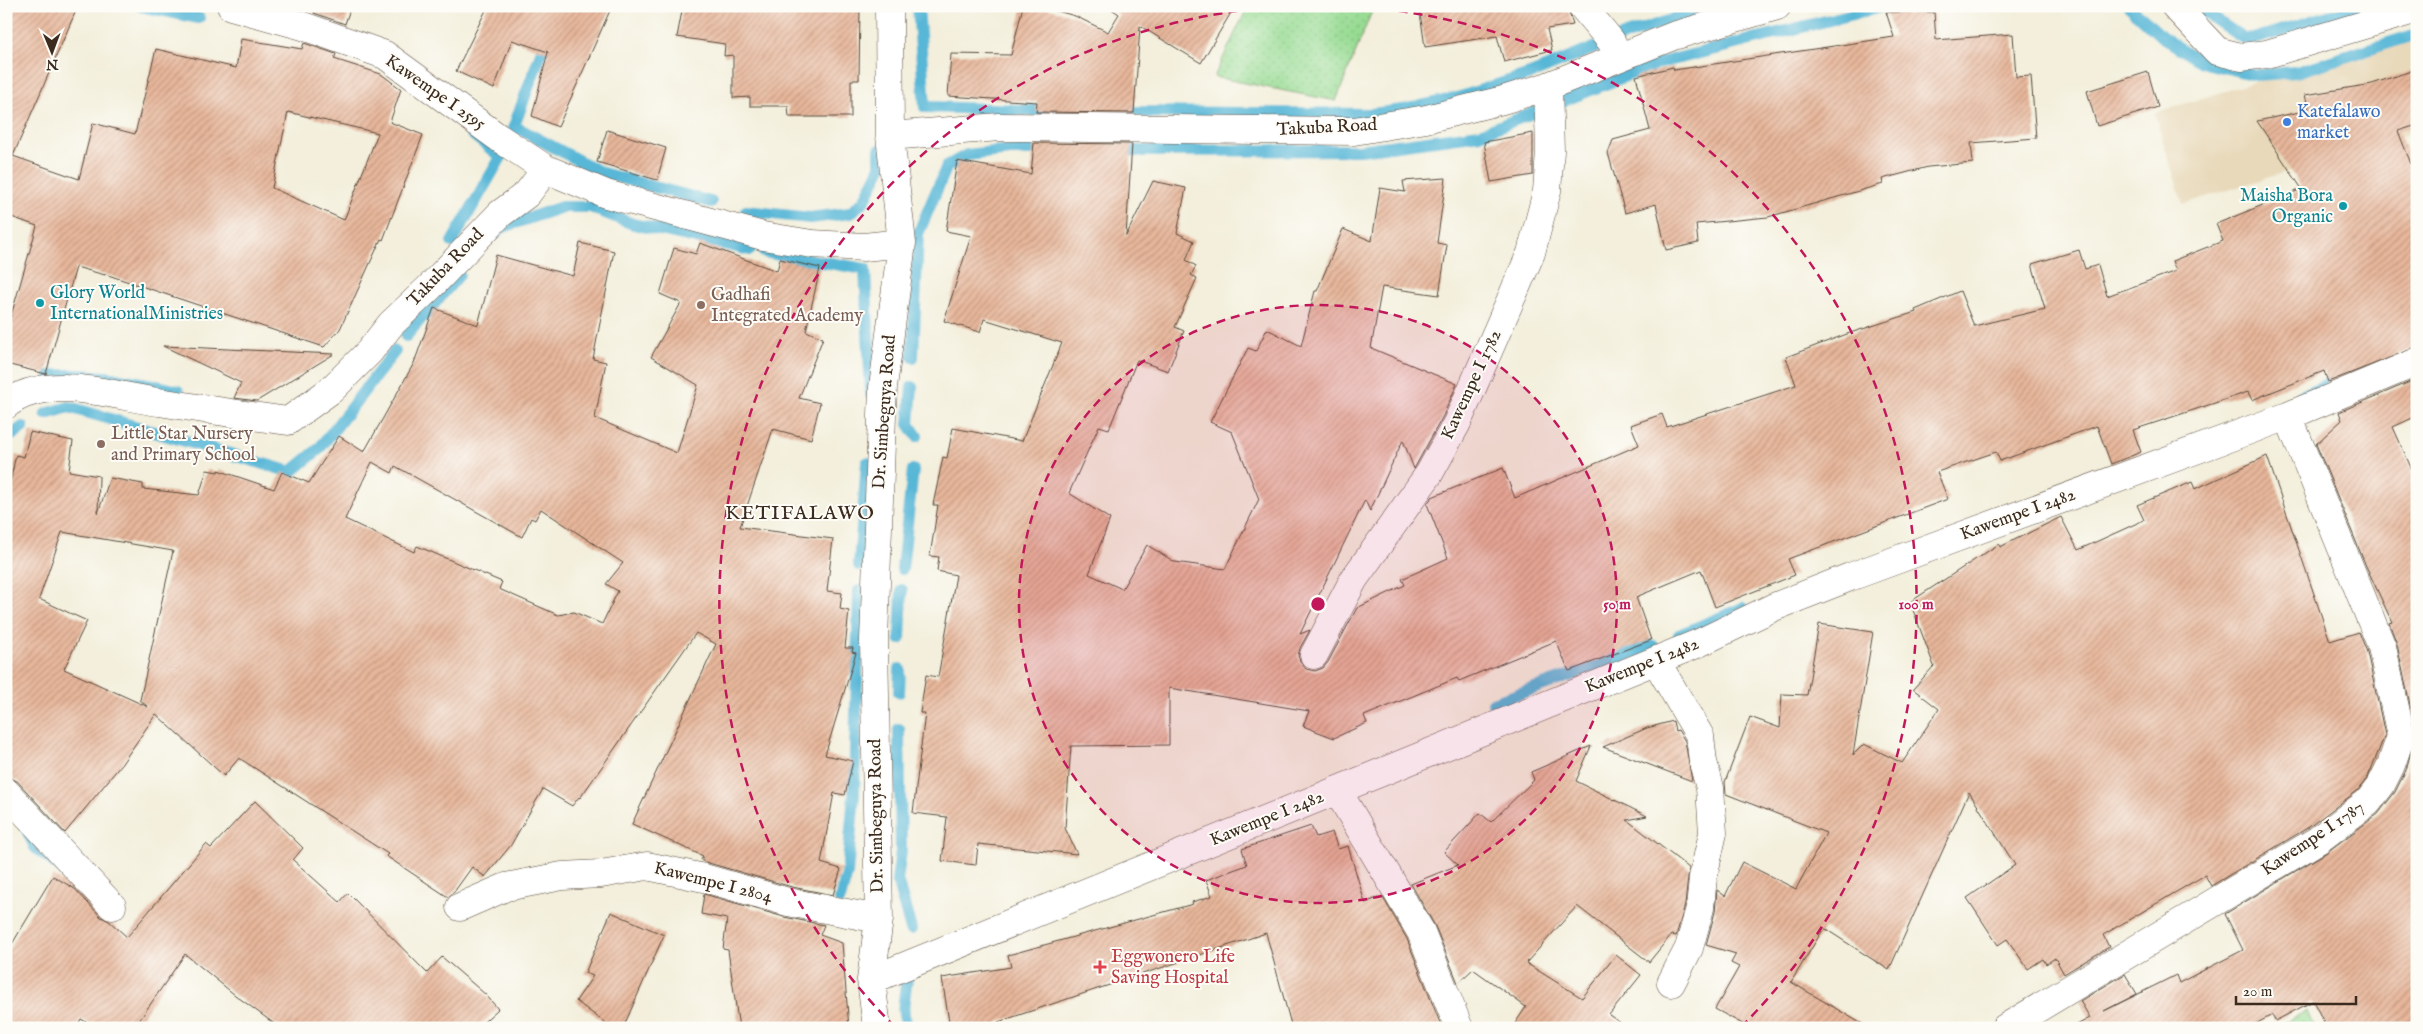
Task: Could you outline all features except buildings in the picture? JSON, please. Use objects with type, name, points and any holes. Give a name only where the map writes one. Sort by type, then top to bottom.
[{"type":"street","name":"Kawempe I 2595","points":[[231,6],[303,26],[385,55],[498,138],[546,169]]},
{"type":"street","name":"Dr. Simbeguya Road","points":[[877,1028],[871,980],[879,919],[874,640],[883,387],[902,243],[890,136],[890,6]]},
{"type":"street","points":[[1582,6],[1611,41],[1619,56]]},
{"type":"street","name":"Takuba Road","points":[[890,136],[999,127],[1354,131],[1426,119],[1503,100],[1548,86],[1673,36],[1777,6]]},
{"type":"street","points":[[2175,6],[2217,51],[2241,57],[2267,54],[2417,9]]},
{"type":"street","name":"Kawempe I 1782","points":[[1314,655],[1354,579],[1428,474],[1457,423],[1531,253],[1547,191],[1550,151],[1548,86]]},
{"type":"street","points":[[546,169],[606,194],[763,236],[812,244],[864,247],[902,243]]},
{"type":"street","name":"Takuba Road","points":[[6,404],[35,390],[95,390],[150,401],[288,421],[331,390],[369,352],[390,324],[430,287],[500,214],[528,194],[546,169]]},
{"type":"street","name":"Kawempe I 2482","points":[[871,980],[1656,661],[1774,607],[1850,577],[2288,416],[2417,362]]},
{"type":"street","name":"Kawempe I 1787","points":[[2005,1028],[2318,840],[2353,815],[2368,802],[2382,785],[2401,736],[2382,647],[2288,416]]},
{"type":"street","points":[[1656,661],[1700,736],[1703,762],[1710,788],[1713,832],[1703,877],[1700,908],[1689,948],[1671,983]]},
{"type":"street","points":[[1337,790],[1420,932],[1459,1028]]},
{"type":"street","points":[[6,792],[112,906]]},
{"type":"street","name":"Kawempe I 2804","points":[[460,907],[506,887],[562,876],[601,874],[647,866],[704,878],[788,902],[879,919]]},
{"type":"shaded area","name":"Katefalawo market","points":[[2417,32],[2417,131],[2183,204],[2154,113]]},
{"type":"green space","points":[[1248,6],[1374,6],[1336,101],[1214,77]]},
{"type":"green space","points":[[2307,1011],[2314,1028],[2271,1028]]},
{"type":"waterway","points":[[141,6],[199,18]]},
{"type":"waterway","points":[[918,6],[925,107],[1052,111]]},
{"type":"waterway","points":[[1117,112],[1372,114],[1403,110],[1461,97],[1530,74],[1626,35],[1714,6]]},
{"type":"waterway","points":[[1114,151],[1360,150],[1480,134],[1656,64],[1885,6]]},
{"type":"waterway","points":[[2129,6],[2161,36],[2201,62],[2256,75],[2297,72],[2417,34]]},
{"type":"waterway","points":[[2195,6],[2243,38],[2254,39],[2361,6]]},
{"type":"waterway","points":[[548,34],[514,126],[602,173],[711,202]]},
{"type":"waterway","points":[[452,242],[501,157],[472,134]]},
{"type":"waterway","points":[[746,211],[810,218],[850,213],[864,201],[880,169],[880,150]]},
{"type":"waterway","points":[[913,357],[918,234],[947,166],[967,155],[1010,150],[1049,150]]},
{"type":"waterway","points":[[495,234],[500,228],[562,207],[590,207],[633,224],[750,250]]},
{"type":"waterway","points":[[764,252],[865,269],[871,394]]},
{"type":"waterway","points":[[406,336],[459,275]]},
{"type":"waterway","points":[[46,414],[69,407],[291,472],[319,449],[395,351]]},
{"type":"waterway","points":[[2300,397],[2361,368]]},
{"type":"waterway","points":[[50,376],[98,376],[178,391]]},
{"type":"waterway","points":[[912,387],[909,424],[917,436]]},
{"type":"waterway","points":[[6,439],[23,427]]},
{"type":"waterway","points":[[859,565],[867,463]]},
{"type":"waterway","points":[[902,569],[913,470]]},
{"type":"waterway","points":[[900,639],[902,590]]},
{"type":"waterway","points":[[840,899],[847,874],[854,795],[859,591]]},
{"type":"waterway","points":[[1679,635],[1743,608]]},
{"type":"waterway","points":[[1493,703],[1653,646]]},
{"type":"waterway","points":[[899,692],[900,669]]},
{"type":"waterway","points":[[899,729],[901,851],[897,880],[911,929]]},
{"type":"waterway","points":[[25,825],[35,847],[66,872]]},
{"type":"waterway","points":[[907,978],[904,997],[904,1017],[910,1028]]},
{"type":"place","name":"Katefalawo market","points":[[2287,122]]},
{"type":"place","name":"Maisha Bora Organic","points":[[2343,206]]},
{"type":"place","name":"Glory World InternationalMinistries","points":[[40,303]]},
{"type":"place","name":"Gadhafi Integrated Academy","points":[[701,305]]},
{"type":"place","name":"Little Star Nursery and Primary School","points":[[101,444]]},
{"type":"place","name":"Eggwonero Life Saving Hospital","points":[[1100,967]]},
{"type":"district","name":"KETIFALAWO","points":[[800,513]]}]
